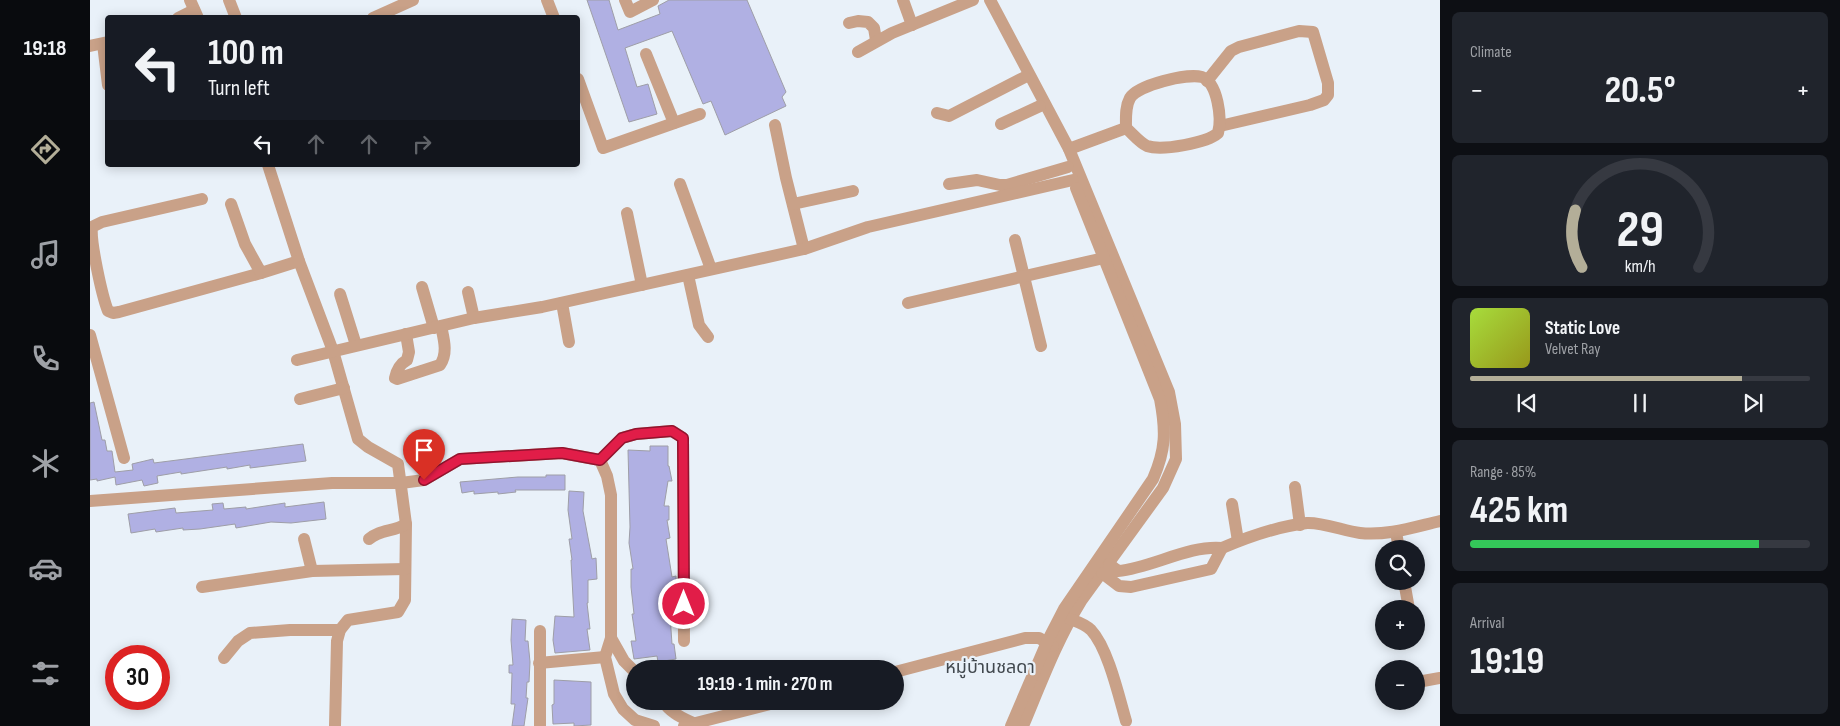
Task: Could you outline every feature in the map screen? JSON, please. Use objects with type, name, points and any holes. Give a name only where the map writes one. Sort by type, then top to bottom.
[{"type":"street","points":[[229,0],[235,15]]},
{"type":"street","points":[[380,15],[414,0]]},
{"type":"street","points":[[547,0],[553,15]]},
{"type":"street","points":[[625,0],[630,12],[653,0]]},
{"type":"street","points":[[903,0],[912,25]]},
{"type":"street","points":[[858,52],[876,40],[973,0]]},
{"type":"street","points":[[980,0],[1025,77],[1068,167],[1160,400],[1164,420],[1165,443],[1153,479],[1064,609],[1023,726]]},
{"type":"street","points":[[990,0],[1069,149],[1168,392],[1175,424],[1176,459],[1163,488],[1081,601],[1052,645],[1012,726]]},
{"type":"street","points":[[850,23],[858,21],[868,22],[874,28],[876,40]]},
{"type":"street","points":[[1208,81],[1231,51],[1239,47],[1300,31],[1313,32],[1328,83],[1328,95],[1324,100],[1220,126]]},
{"type":"street","points":[[90,46],[105,43]]},
{"type":"street","points":[[646,54],[674,123]]},
{"type":"street","points":[[937,113],[949,116],[1025,77]]},
{"type":"street","points":[[1182,77],[1202,78],[1208,81],[1219,106],[1220,126],[1218,133],[1209,139],[1157,148],[1141,143],[1126,128],[1129,99],[1136,90],[1182,77]]},
{"type":"street","points":[[580,84],[604,148],[700,114]]},
{"type":"street","points":[[1001,124],[1040,106]]},
{"type":"street","points":[[775,124],[792,204],[804,249]]},
{"type":"street","points":[[1069,149],[1126,128]]},
{"type":"street","points":[[269,167],[299,261],[333,351],[358,439],[398,464],[406,524],[405,600],[398,612],[348,620],[340,630],[335,726]]},
{"type":"street","points":[[949,184],[977,180],[1000,186],[1007,185],[1068,167]]},
{"type":"street","points":[[296,360],[474,318],[562,303],[804,249],[868,227],[1073,180]]},
{"type":"street","points":[[680,184],[711,269]]},
{"type":"street","points":[[792,204],[853,191]]},
{"type":"street","points":[[202,199],[102,222],[92,227],[92,246],[108,311],[113,313],[119,312],[299,261]]},
{"type":"street","points":[[231,204],[245,244],[261,273]]},
{"type":"street","points":[[627,213],[642,285]]},
{"type":"street","points":[[1016,240],[1041,346]]},
{"type":"street","points":[[908,303],[1104,258]]},
{"type":"street","points":[[688,275],[699,325],[708,337]]},
{"type":"street","points":[[406,334],[409,352],[407,360],[400,364],[394,378],[397,379],[440,365],[444,360],[445,350],[422,287]]},
{"type":"street","points":[[468,292],[474,318]]},
{"type":"street","points":[[340,294],[356,346]]},
{"type":"street","points":[[562,303],[569,342]]},
{"type":"street","points":[[90,335],[124,458]]},
{"type":"street","points":[[300,399],[344,388]]},
{"type":"street","points":[[600,460],[622,438],[636,434],[672,431],[683,438],[684,641]]},
{"type":"street","points":[[90,501],[332,482],[401,483],[424,480],[460,459],[562,453],[600,460]]},
{"type":"street","points":[[600,460],[608,476],[611,495],[610,638],[605,657],[614,694],[623,708],[635,720],[654,726]]},
{"type":"street","points":[[1295,487],[1300,525]]},
{"type":"street","points":[[1232,504],[1238,541]]},
{"type":"street","points":[[1105,568],[1118,571],[1137,568],[1211,547],[1222,548],[1238,541],[1308,523],[1362,533],[1396,532],[1440,521]]},
{"type":"street","points":[[369,539],[375,534],[397,530],[406,524]]},
{"type":"street","points":[[1396,532],[1397,540]]},
{"type":"street","points":[[304,539],[312,571]]},
{"type":"street","points":[[1105,568],[1119,586],[1131,587],[1211,569],[1222,548]]},
{"type":"street","points":[[1137,568],[1141,585]]},
{"type":"street","points":[[202,587],[312,571],[405,569]]},
{"type":"street","points":[[1070,619],[1085,625],[1101,644],[1126,721]]},
{"type":"street","points":[[224,658],[238,641],[250,633],[290,630],[340,630]]},
{"type":"street","points":[[540,632],[540,726]]},
{"type":"street","points":[[610,638],[626,663]]},
{"type":"street","points":[[904,670],[1025,638],[1039,638],[1052,645]]},
{"type":"street","points":[[540,663],[605,657]]},
{"type":"street","points":[[1425,681],[1440,678]]},
{"type":"street","points":[[671,710],[689,725],[747,710]]},
{"type":"building","points":[[587,0],[609,0],[618,30],[660,14],[658,6],[669,0],[747,0],[786,92],[782,97],[786,106],[725,135],[711,101],[703,104],[672,31],[625,48],[637,87],[648,84],[657,114],[629,122]]},
{"type":"building","points":[[94,402],[102,440],[105,440],[107,451],[112,451],[115,472],[133,470],[132,464],[153,459],[154,463],[303,444],[306,461],[250,468],[250,465],[181,474],[181,472],[157,476],[158,483],[144,486],[142,480],[116,485],[115,477],[97,481],[97,479],[90,480],[90,403]]},
{"type":"building","points":[[650,446],[668,446],[668,466],[672,481],[668,481],[664,506],[669,506],[669,520],[667,520],[670,538],[666,539],[672,577],[676,576],[676,590],[673,590],[676,614],[670,615],[672,644],[674,644],[676,659],[670,660],[658,660],[657,656],[634,659],[631,641],[636,641],[632,614],[634,614],[631,569],[633,569],[629,543],[628,450],[650,451]]},
{"type":"building","points":[[546,475],[565,475],[565,490],[515,490],[516,492],[498,494],[498,492],[474,494],[474,491],[462,493],[460,482],[518,477],[546,477]]},
{"type":"building","points":[[569,491],[584,492],[583,511],[592,559],[596,558],[597,579],[588,580],[587,603],[590,629],[587,629],[590,650],[555,653],[553,640],[555,616],[574,617],[572,560],[569,539],[572,539],[568,510]]},
{"type":"building","points":[[324,502],[326,519],[291,523],[271,522],[236,528],[235,524],[200,529],[183,530],[183,528],[156,532],[155,529],[131,533],[128,514],[175,508],[176,513],[213,510],[212,504],[223,503],[224,509],[246,507],[246,509],[285,503],[285,507]]},
{"type":"building","points":[[512,619],[526,620],[525,641],[528,641],[530,662],[524,726],[512,726],[515,704],[511,704],[512,673],[509,673],[509,665],[513,665]]},
{"type":"building","points":[[554,680],[591,682],[591,725],[574,726],[574,723],[553,724]]},
{"type":"district","name":"หมู่บ้านชลดา","points":[[990,667]]},
{"type":"route","points":[[424,480],[460,459],[562,453],[600,460],[622,438],[636,434],[672,431],[683,438],[684,604]]}]
